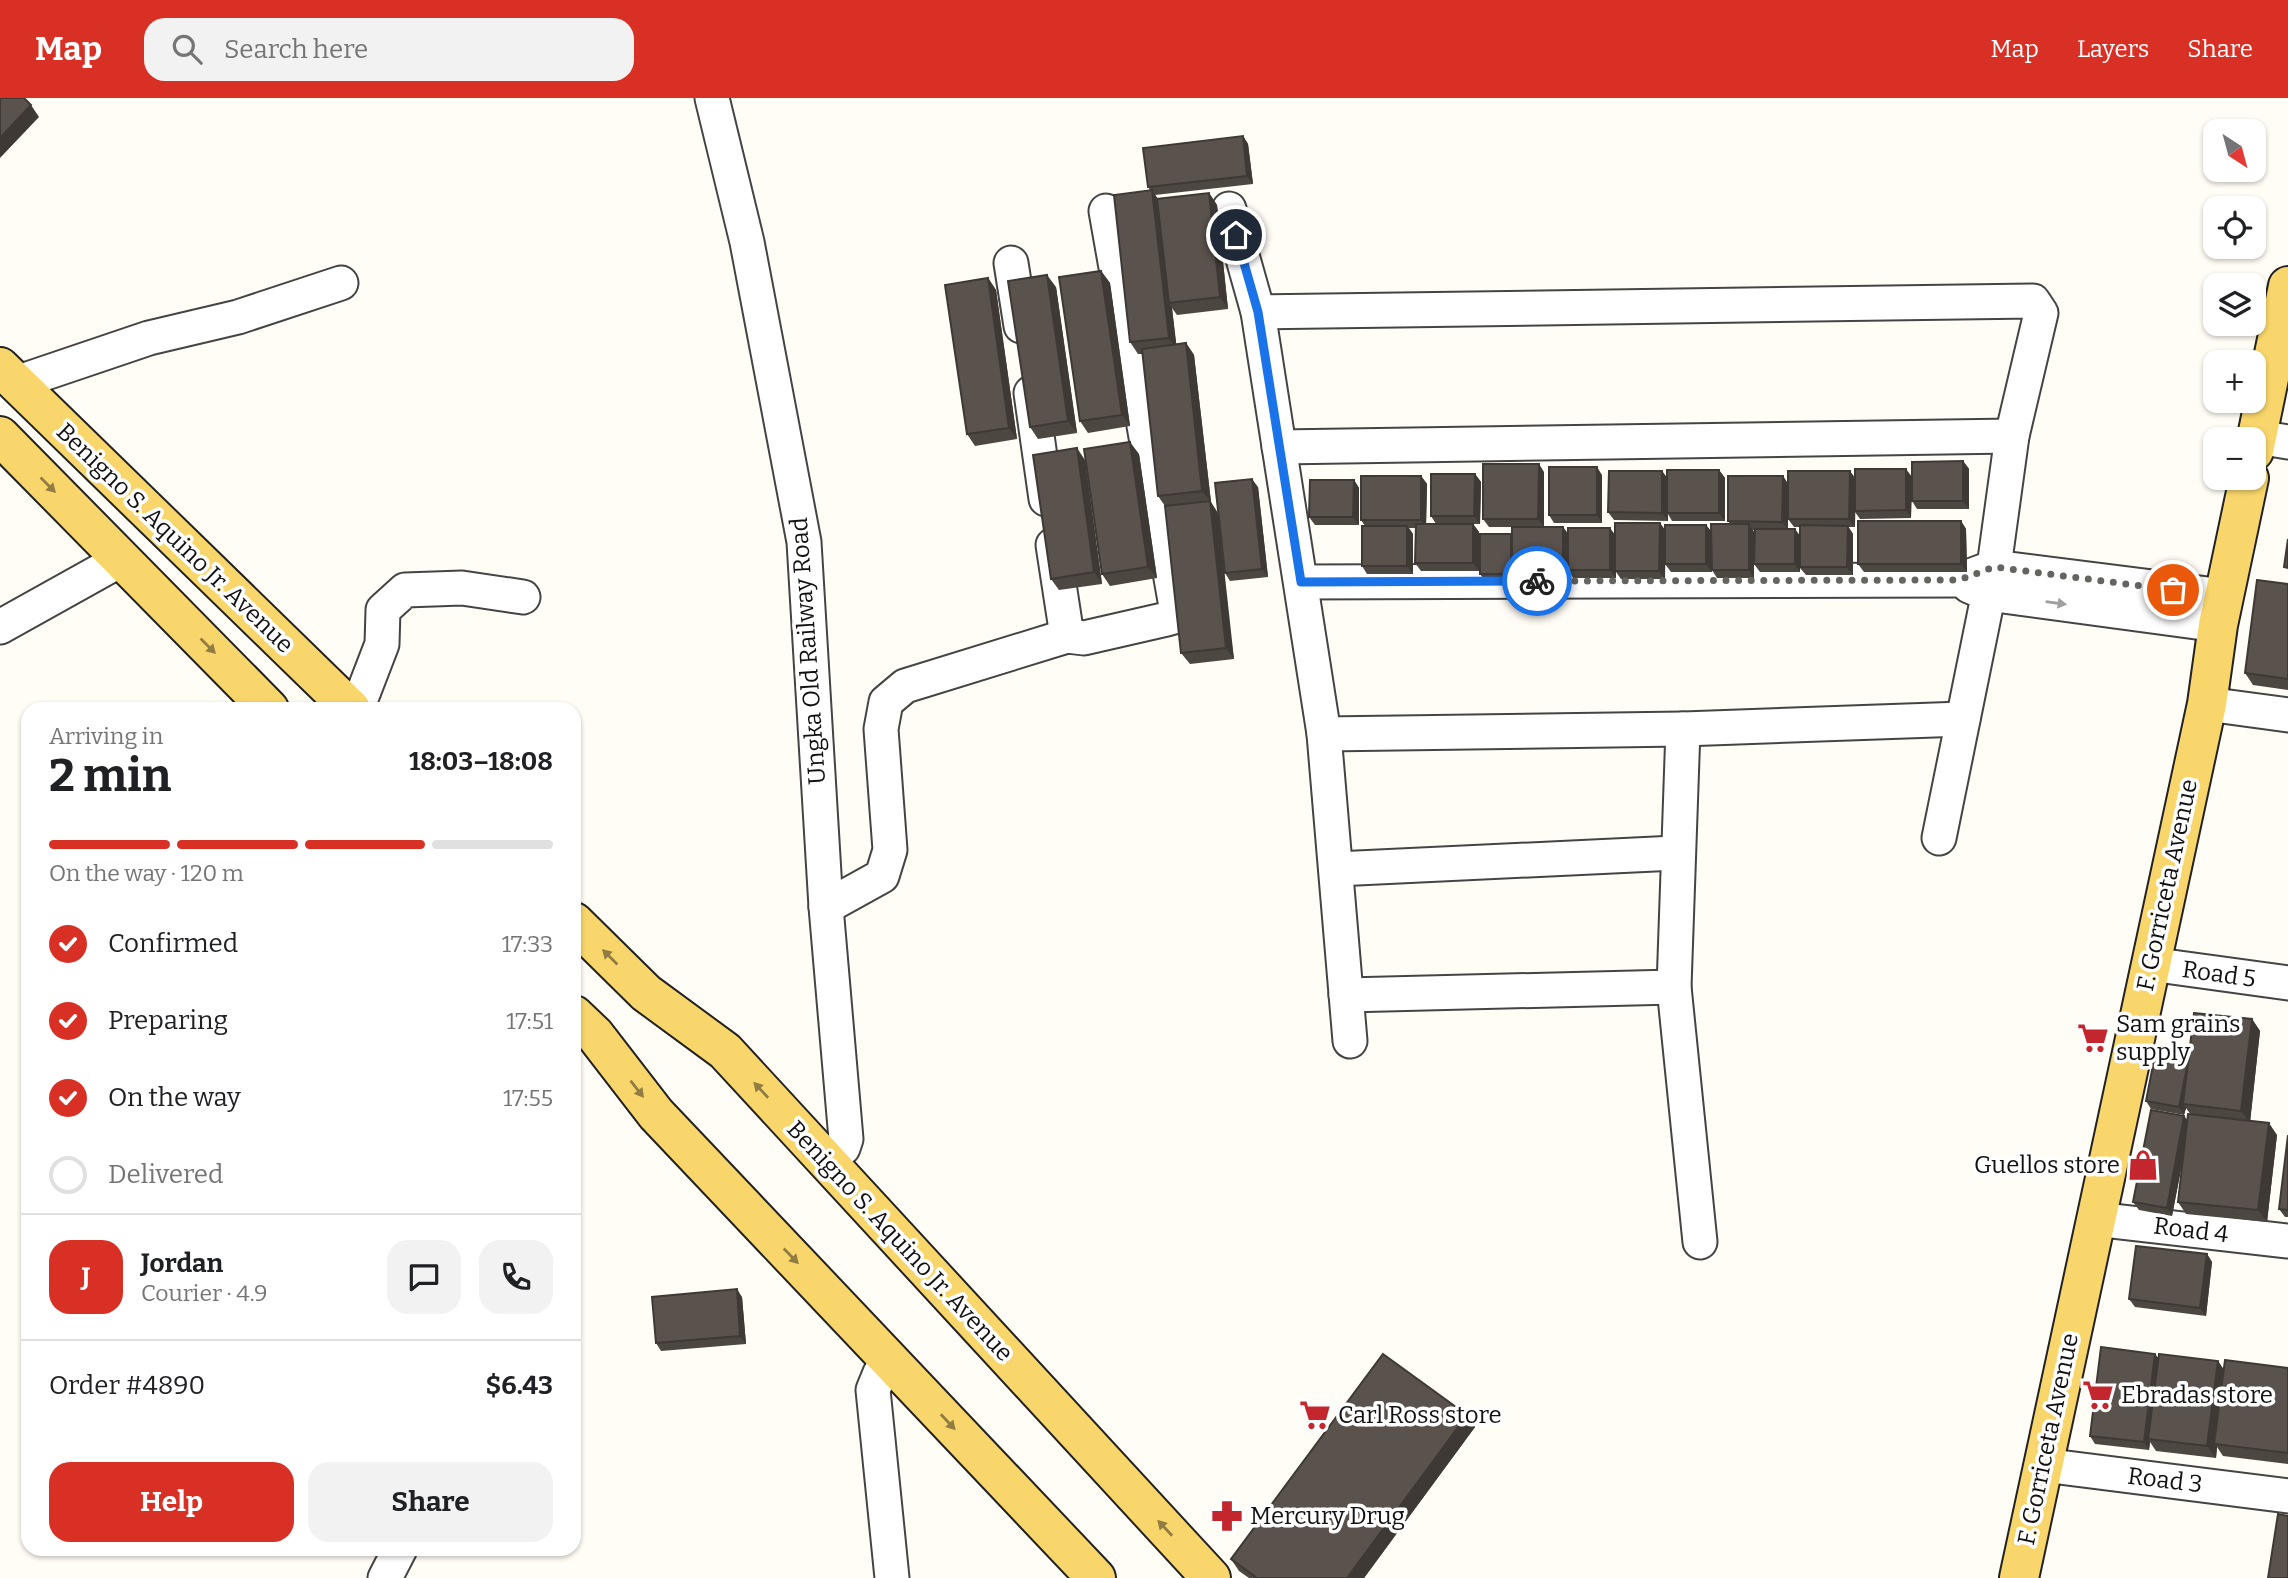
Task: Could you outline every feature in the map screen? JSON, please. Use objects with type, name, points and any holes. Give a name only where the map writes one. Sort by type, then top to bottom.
[{"type":"main road","points":[[2266,444],[2288,286]]},
{"type":"main road","name":"Benigno S. Aquino Jr. Avenue","points":[[5,374],[344,702]]},
{"type":"main road","name":"Benigno S. Aquino Jr. Avenue","points":[[0,436],[263,702]]},
{"type":"main road","name":"F. Gorriceta Avenue","points":[[2019,1578],[2207,704],[2221,610],[2246,490]]},
{"type":"main road","name":"Benigno S. Aquino Jr. Avenue","points":[[581,929],[646,993],[724,1051],[1211,1578]]},
{"type":"main road","points":[[581,1022],[595,1035],[656,1114],[1096,1578]]},
{"type":"street","name":"Ungka Old Railway Road","points":[[712,98],[747,243],[804,542],[825,907],[846,1139],[843,1147],[826,1160]]},
{"type":"street","points":[[1229,209],[1258,312],[1324,734],[1350,1041]]},
{"type":"street","points":[[825,907],[882,876],[890,850],[881,729],[886,702],[905,687],[1067,636],[1084,638],[1174,617],[1177,612],[1106,211]]},
{"type":"street","points":[[1011,263],[1067,636]]},
{"type":"street","points":[[5,374],[238,317],[341,282]]},
{"type":"street","points":[[1258,312],[2033,301],[2041,313],[1980,580],[1963,719],[1939,838]]},
{"type":"street","points":[[1279,447],[2012,436]]},
{"type":"street","points":[[0,627],[122,559]]},
{"type":"street","points":[[1301,582],[1980,580],[2221,610]]},
{"type":"street","points":[[360,702],[382,644],[383,610],[405,590],[462,588],[523,597]]},
{"type":"street","points":[[2207,704],[2288,715]]},
{"type":"street","points":[[1324,734],[1683,729],[1963,719]]},
{"type":"street","points":[[1683,729],[1676,853],[1674,987],[1700,1242]]},
{"type":"street","points":[[1336,869],[1676,853]]},
{"type":"street","name":"Road 5","points":[[2150,964],[2288,983]]},
{"type":"street","points":[[1346,995],[1674,987]]},
{"type":"street","name":"Road 4","points":[[2095,1219],[2288,1241]]},
{"type":"street","points":[[892,1363],[880,1373],[873,1390],[892,1578]]},
{"type":"street","name":"Road 3","points":[[2043,1465],[2288,1496]]},
{"type":"street","points":[[386,1578],[397,1556]]},
{"type":"building","points":[[0,98],[24,98],[31,105],[0,138]]},
{"type":"building","points":[[1243,136],[1247,176],[1148,187],[1143,148]]},
{"type":"building","points":[[1152,190],[1169,338],[1130,342],[1114,195]]},
{"type":"building","points":[[1209,193],[1220,297],[1169,303],[1157,199]]},
{"type":"building","points":[[1101,271],[1122,415],[1080,421],[1059,277]]},
{"type":"building","points":[[1047,275],[1068,421],[1030,427],[1008,281]]},
{"type":"building","points":[[988,278],[1009,428],[967,434],[945,285]]},
{"type":"building","points":[[1186,343],[1202,491],[1158,496],[1142,349]]},
{"type":"building","points":[[1130,442],[1148,567],[1102,574],[1084,449]]},
{"type":"building","points":[[1077,448],[1094,572],[1051,579],[1033,455]]},
{"type":"building","points":[[1963,461],[1963,501],[1912,501],[1912,462]]},
{"type":"building","points":[[1483,464],[1539,464],[1538,519],[1483,519]]},
{"type":"building","points":[[1549,467],[1597,467],[1597,515],[1549,515]]},
{"type":"building","points":[[1855,469],[1906,469],[1906,510],[1855,511]]},
{"type":"building","points":[[1667,470],[1719,470],[1719,513],[1667,513]]},
{"type":"building","points":[[1609,471],[1662,471],[1662,513],[1608,512]]},
{"type":"building","points":[[1788,471],[1850,471],[1849,519],[1788,519]]},
{"type":"building","points":[[1431,474],[1475,474],[1474,516],[1431,516]]},
{"type":"building","points":[[1361,476],[1421,476],[1421,520],[1361,520]]},
{"type":"building","points":[[1728,476],[1783,476],[1782,522],[1728,521]]},
{"type":"building","points":[[1252,479],[1262,569],[1225,573],[1215,483]]},
{"type":"building","points":[[1310,480],[1354,480],[1353,517],[1309,517]]},
{"type":"building","points":[[1210,501],[1226,648],[1181,653],[1165,506]]},
{"type":"building","points":[[1858,521],[1961,521],[1961,564],[1858,564]]},
{"type":"building","points":[[1615,523],[1660,523],[1659,571],[1615,571]]},
{"type":"building","points":[[1416,524],[1473,524],[1473,563],[1415,563]]},
{"type":"building","points":[[1711,524],[1749,524],[1749,570],[1712,570]]},
{"type":"building","points":[[1665,525],[1706,525],[1706,564],[1665,564]]},
{"type":"building","points":[[1800,525],[1848,526],[1847,567],[1800,567]]},
{"type":"building","points":[[1362,526],[1407,526],[1407,566],[1362,566]]},
{"type":"building","points":[[1512,527],[1563,527],[1563,569],[1512,569]]},
{"type":"building","points":[[1568,528],[1610,528],[1610,570],[1568,570]]},
{"type":"building","points":[[1755,529],[1795,529],[1795,564],[1754,564]]},
{"type":"building","points":[[1480,534],[1511,534],[1511,574],[1480,574]]},
{"type":"building","points":[[2288,539],[2288,568],[2284,567]]},
{"type":"building","points":[[2257,580],[2288,584],[2288,679],[2245,673]]},
{"type":"building","points":[[2194,1013],[2252,1019],[2241,1111],[2183,1104]]},
{"type":"building","points":[[2156,1050],[2189,1057],[2179,1107],[2146,1101]]},
{"type":"building","points":[[2151,1110],[2184,1116],[2167,1208],[2133,1202]]},
{"type":"building","points":[[2188,1114],[2269,1123],[2258,1210],[2178,1202]]},
{"type":"building","points":[[2288,1135],[2288,1210],[2279,1209]]},
{"type":"building","points":[[2136,1246],[2207,1254],[2200,1308],[2129,1299]]},
{"type":"building","points":[[737,1289],[740,1336],[656,1343],[652,1297]]},
{"type":"building","points":[[2101,1347],[2155,1354],[2144,1442],[2090,1436]]},
{"type":"building","points":[[1383,1354],[1467,1415],[1347,1578],[1257,1578],[1231,1559]]},
{"type":"building","points":[[2159,1354],[2218,1361],[2207,1446],[2148,1439]]},
{"type":"building","points":[[2225,1360],[2288,1368],[2288,1453],[2214,1444]]},
{"type":"building","points":[[2278,1514],[2288,1516],[2288,1578],[2268,1578]]},
{"type":"way so far","points":[[1537,581],[1959,580],[1994,567],[2173,590]]},
{"type":"place","name":"Sam grains supply","points":[[2093,1038]]},
{"type":"place","name":"Guellos store","points":[[2143,1165]]},
{"type":"place","name":"Ebradas store","points":[[2098,1395]]},
{"type":"place","name":"Carl Ross store","points":[[1315,1415]]},
{"type":"place","name":"Mercury Drug","points":[[1227,1516]]},
{"type":"route","points":[[1236,235],[1258,312],[1301,582],[1537,581]]}]
